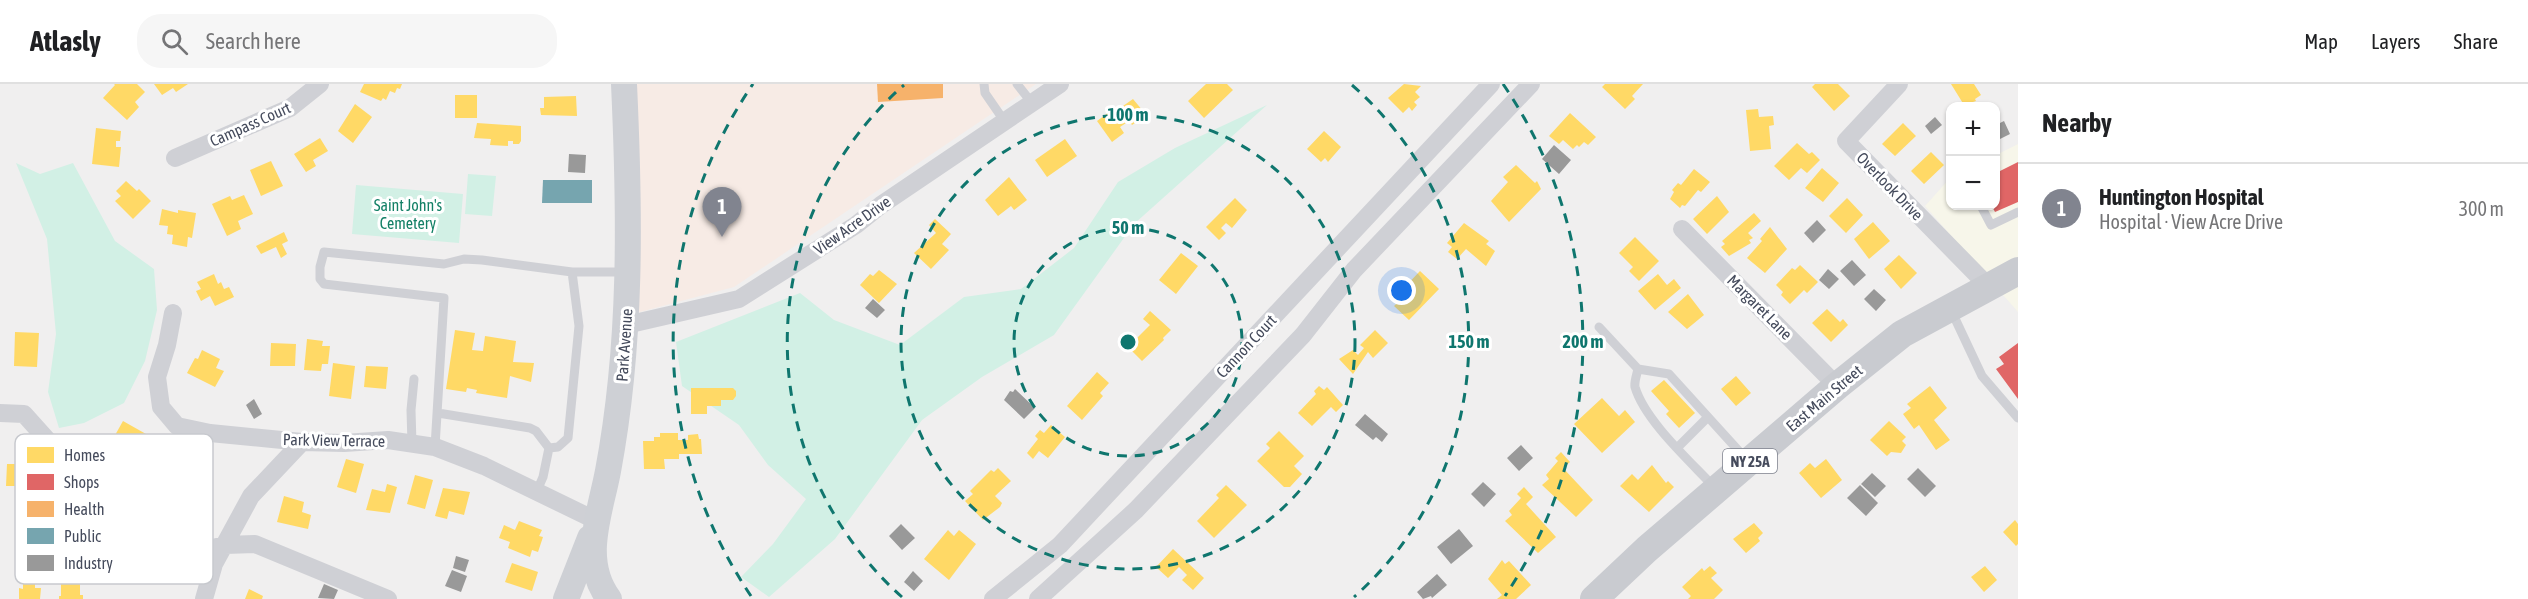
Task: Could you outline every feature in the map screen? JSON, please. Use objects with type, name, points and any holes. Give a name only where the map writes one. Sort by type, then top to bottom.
[{"type":"main road","name":"Park Avenue","points":[[604,591],[593,555],[597,521],[617,423],[626,326],[628,272],[624,84]]},
{"type":"main road","name":"East Main Street","points":[[1594,599],[1717,489],[1837,386],[1902,334],[2005,280]]},
{"type":"main road","points":[[568,599],[597,521]]},
{"type":"main road","points":[[568,599],[583,590],[604,591]]},
{"type":"street","name":"Campass Court","points":[[175,158],[290,108],[320,84]]},
{"type":"street","name":"View Acre Drive","points":[[626,326],[739,299],[856,225],[881,205],[1060,84]]},
{"type":"street","name":"Cannon Court","points":[[993,599],[1060,545],[1491,84]]},
{"type":"street","name":"Cannon Court","points":[[1044,593],[1136,510],[1303,335],[1344,283],[1531,84]]},
{"type":"street","name":"Overlook Drive","points":[[1899,84],[1846,141],[2005,280]]},
{"type":"street","name":"Margaret Lane","points":[[1682,229],[1779,324],[1837,386]]},
{"type":"street","points":[[1322,266],[1344,283]]},
{"type":"street","name":"Park View Terrace","points":[[173,313],[167,345],[157,378],[161,407],[177,426],[210,433],[302,442],[344,443],[388,440],[435,447],[484,466],[597,521]]},
{"type":"street","points":[[0,413],[24,414],[42,434]]},
{"type":"street","points":[[213,568],[250,496],[302,442]]},
{"type":"street","points":[[1143,457],[1167,477]]},
{"type":"street","points":[[213,548],[225,545],[255,544],[388,599]]},
{"type":"street","points":[[1030,569],[1044,593]]},
{"type":"street","points":[[204,599],[208,584]]},
{"type":"lane","points":[[984,84],[985,93],[1005,122]]},
{"type":"lane","points":[[1017,84],[1032,104]]},
{"type":"lane","points":[[1983,210],[1991,225],[2018,212]]},
{"type":"lane","points":[[435,447],[444,298],[324,284],[320,279],[320,267],[324,252],[444,264],[464,259],[572,272],[628,272]]},
{"type":"lane","points":[[549,448],[558,447],[568,438],[579,326],[572,272]]},
{"type":"lane","points":[[1950,308],[1982,376],[2018,418]]},
{"type":"lane","points":[[1599,327],[1638,369],[1669,374],[1749,462]]},
{"type":"lane","points":[[1638,369],[1634,385],[1647,412],[1677,448],[1717,489]]},
{"type":"lane","points":[[412,444],[411,410],[414,379]]},
{"type":"lane","points":[[438,413],[530,428],[536,431],[549,448],[543,477],[536,493]]},
{"type":"lane","points":[[1677,448],[1707,418]]},
{"type":"shaded area","points":[[632,84],[1036,84],[734,287],[636,313]]},
{"type":"shaded area","points":[[2018,144],[2018,312],[1925,206],[1946,182],[1946,210],[2000,210],[2000,153]]},
{"type":"green space","points":[[1267,105],[1134,224],[1054,335],[982,377],[922,420],[835,539],[769,597],[741,577],[773,544],[806,499],[768,465],[739,425],[682,386],[676,342],[800,293],[834,320],[900,345],[964,297],[1021,289],[1074,248],[1118,182],[1175,148]]},
{"type":"green space","points":[[16,163],[40,174],[73,163],[115,241],[154,269],[157,310],[145,361],[124,403],[84,423],[59,428],[48,392],[56,334],[47,239]]},
{"type":"green space","points":[[468,174],[496,176],[492,216],[465,214]]},
{"type":"green space","name":"Saint John's Cemetery","points":[[356,185],[463,194],[459,243],[352,234]]},
{"type":"building: Homes","points":[[114,84],[137,84],[145,92],[135,102],[139,107],[127,120],[103,98]]},
{"type":"building: Homes","points":[[154,84],[188,84],[176,92],[173,88],[162,95]]},
{"type":"building: Homes","points":[[364,84],[402,84],[400,89],[397,88],[395,93],[390,91],[386,100],[383,98],[381,101],[360,92]]},
{"type":"building: Homes","points":[[1206,84],[1227,84],[1233,90],[1204,118],[1188,101]]},
{"type":"building: Homes","points":[[1404,84],[1421,86],[1415,92],[1420,97],[1414,102],[1417,105],[1412,111],[1409,107],[1403,113],[1388,98]]},
{"type":"building: Homes","points":[[1605,84],[1643,84],[1632,96],[1635,99],[1625,109],[1602,87]]},
{"type":"building: Homes","points":[[1815,84],[1838,84],[1850,96],[1834,111],[1812,87]]},
{"type":"building: Homes","points":[[1951,84],[1974,84],[1981,95],[1975,99],[1976,101],[1962,102]]},
{"type":"building: Homes","points":[[455,95],[477,95],[477,118],[455,118]]},
{"type":"building: Homes","points":[[576,96],[577,116],[541,115],[540,108],[544,108],[544,97]]},
{"type":"building: Homes","points":[[1133,99],[1143,111],[1135,117],[1138,121],[1132,125],[1129,121],[1120,127],[1124,133],[1112,142],[1097,121]]},
{"type":"building: Homes","points":[[355,104],[372,117],[353,143],[338,131]]},
{"type":"building: Homes","points":[[1758,109],[1759,117],[1773,116],[1774,125],[1769,126],[1771,149],[1750,151],[1746,110]]},
{"type":"building: Homes","points":[[1570,113],[1596,137],[1588,145],[1584,142],[1573,149],[1563,140],[1559,144],[1549,136]]},
{"type":"building: Homes","points":[[477,123],[521,126],[521,141],[519,144],[513,144],[513,141],[508,141],[508,146],[490,145],[491,139],[474,138]]},
{"type":"building: Homes","points":[[1903,123],[1916,136],[1895,156],[1882,144]]},
{"type":"building: Homes","points":[[96,128],[121,131],[120,141],[116,141],[116,147],[121,147],[119,167],[92,164]]},
{"type":"building: Homes","points":[[1324,131],[1341,147],[1328,162],[1325,158],[1321,162],[1307,149]]},
{"type":"building: Homes","points":[[320,138],[328,151],[313,160],[316,166],[306,172],[294,154]]},
{"type":"building: Homes","points":[[1065,139],[1077,156],[1047,177],[1035,160]]},
{"type":"building: Homes","points":[[1797,143],[1820,160],[1807,173],[1801,168],[1789,180],[1774,166]]},
{"type":"building: Homes","points":[[1931,152],[1944,165],[1924,184],[1911,171]]},
{"type":"building: Homes","points":[[271,161],[283,186],[261,196],[250,170]]},
{"type":"building: Homes","points":[[1516,165],[1535,183],[1537,181],[1541,189],[1509,222],[1491,201],[1508,182],[1503,177]]},
{"type":"building: Homes","points":[[1822,168],[1839,183],[1823,202],[1805,188]]},
{"type":"building: Homes","points":[[1694,169],[1710,182],[1701,192],[1698,190],[1685,206],[1682,205],[1680,208],[1670,199],[1674,192],[1672,190],[1678,183],[1681,185]]},
{"type":"building: Homes","points":[[1009,177],[1027,200],[1014,210],[1011,206],[998,216],[985,200]]},
{"type":"building: Homes","points":[[126,181],[137,191],[139,189],[151,201],[133,219],[115,201],[121,196],[116,191]]},
{"type":"building: Homes","points":[[244,195],[253,214],[238,221],[241,229],[227,236],[212,204],[230,196],[232,200]]},
{"type":"building: Homes","points":[[1717,196],[1729,212],[1707,234],[1693,219]]},
{"type":"building: Homes","points":[[1235,198],[1247,210],[1232,228],[1226,223],[1221,228],[1226,233],[1219,240],[1206,227]]},
{"type":"building: Homes","points":[[1847,198],[1863,215],[1846,233],[1829,216]]},
{"type":"building: Homes","points":[[162,209],[178,213],[178,210],[196,213],[192,238],[188,237],[187,247],[172,244],[173,235],[167,234],[168,226],[159,225]]},
{"type":"building: Homes","points":[[1754,213],[1761,221],[1748,233],[1753,238],[1749,240],[1751,243],[1729,256],[1721,247],[1725,244],[1722,241]]},
{"type":"building: Homes","points":[[935,219],[951,234],[942,244],[949,250],[931,269],[914,253],[936,233],[929,225]]},
{"type":"building: Homes","points":[[1873,222],[1890,241],[1869,259],[1854,239]]},
{"type":"building: Homes","points":[[1464,223],[1489,241],[1486,244],[1495,251],[1486,266],[1466,249],[1457,259],[1448,252],[1452,247],[1447,243]]},
{"type":"building: Homes","points":[[1770,227],[1787,249],[1765,273],[1747,258],[1762,241],[1760,239]]},
{"type":"building: Homes","points":[[284,232],[288,241],[282,244],[287,254],[281,258],[276,247],[261,254],[256,246]]},
{"type":"building: Homes","points":[[1635,237],[1659,261],[1639,281],[1629,271],[1633,267],[1619,253]]},
{"type":"building: Homes","points":[[1181,253],[1198,266],[1176,294],[1159,280]]},
{"type":"building: Homes","points":[[1899,255],[1917,273],[1901,289],[1884,269]]},
{"type":"building: Homes","points":[[1800,265],[1818,282],[1807,293],[1804,290],[1790,304],[1781,295],[1783,292],[1776,285],[1792,268],[1795,270]]},
{"type":"building: Homes","points":[[879,270],[897,284],[879,303],[860,285],[870,274],[873,276]]},
{"type":"building: Homes","points":[[1420,271],[1439,289],[1409,320],[1394,306],[1408,293],[1403,289]]},
{"type":"building: Homes","points":[[214,274],[218,284],[221,282],[224,289],[229,287],[234,297],[215,306],[210,296],[201,301],[196,291],[201,289],[197,282]]},
{"type":"building: Homes","points":[[1658,274],[1667,285],[1674,279],[1681,288],[1655,310],[1638,291]]},
{"type":"building: Homes","points":[[1688,294],[1704,315],[1687,329],[1668,312]]},
{"type":"building: Homes","points":[[1827,309],[1840,322],[1843,319],[1848,325],[1831,342],[1812,323]]},
{"type":"building: Homes","points":[[1150,311],[1171,330],[1142,361],[1128,347],[1150,325],[1143,319]]},
{"type":"building: Homes","points":[[455,330],[475,333],[472,350],[483,351],[485,336],[516,341],[513,362],[534,363],[531,382],[510,376],[507,398],[476,393],[477,390],[467,388],[466,392],[446,389]]},
{"type":"building: Homes","points":[[1375,330],[1388,343],[1373,358],[1368,352],[1353,374],[1339,359],[1353,350],[1358,355],[1364,348],[1360,345]]},
{"type":"building: Homes","points":[[15,332],[39,333],[37,367],[14,366]]},
{"type":"building: Homes","points":[[307,339],[323,341],[322,346],[330,346],[328,364],[322,364],[321,371],[304,370]]},
{"type":"building: Homes","points":[[271,343],[296,344],[295,366],[270,366]]},
{"type":"building: Homes","points":[[202,350],[220,359],[216,368],[224,371],[215,387],[187,373]]},
{"type":"building: Homes","points":[[333,363],[355,366],[351,399],[329,396]]},
{"type":"building: Homes","points":[[366,366],[388,367],[386,389],[364,387]]},
{"type":"building: Homes","points":[[1097,372],[1109,383],[1100,393],[1103,396],[1082,420],[1067,406]]},
{"type":"building: Homes","points":[[1736,376],[1751,393],[1736,406],[1721,389]]},
{"type":"building: Homes","points":[[1664,380],[1695,413],[1679,428],[1666,414],[1669,411],[1651,391]]},
{"type":"building: Homes","points":[[1319,386],[1324,390],[1327,387],[1343,405],[1336,412],[1331,407],[1312,426],[1298,413],[1316,394],[1314,391]]},
{"type":"building: Homes","points":[[1930,386],[1947,408],[1934,420],[1950,440],[1936,450],[1919,425],[1914,429],[1903,414],[1911,408],[1907,404]]},
{"type":"building: Homes","points":[[691,388],[733,388],[736,396],[733,400],[721,400],[721,406],[707,406],[707,414],[691,414]]},
{"type":"building: Homes","points":[[1602,398],[1619,416],[1625,410],[1635,422],[1602,453],[1574,424]]},
{"type":"building: Homes","points":[[123,421],[146,434],[116,434]]},
{"type":"building: Homes","points":[[1889,421],[1906,437],[1902,441],[1906,445],[1901,453],[1891,452],[1887,456],[1870,440]]},
{"type":"building: Homes","points":[[1051,425],[1065,437],[1048,458],[1039,451],[1033,459],[1027,453],[1038,439],[1035,436],[1040,430],[1044,433]]},
{"type":"building: Homes","points":[[1279,431],[1304,456],[1294,466],[1302,474],[1290,487],[1284,487],[1257,461],[1270,448],[1266,444]]},
{"type":"building: Homes","points":[[660,433],[678,433],[678,440],[688,440],[688,435],[698,434],[701,439],[702,454],[679,454],[679,459],[664,459],[665,469],[644,469],[643,441],[654,441],[654,437],[660,437]]},
{"type":"building: Homes","points":[[1561,452],[1570,462],[1563,468],[1593,500],[1576,517],[1542,485],[1549,479],[1546,475],[1558,461],[1555,458]]},
{"type":"building: Homes","points":[[346,459],[364,464],[356,493],[337,487]]},
{"type":"building: Homes","points":[[1826,459],[1842,480],[1821,498],[1799,473],[1810,463],[1815,468]]},
{"type":"building: Homes","points":[[7,464],[15,464],[15,486],[6,486]]},
{"type":"building: Homes","points":[[1652,465],[1666,483],[1668,481],[1674,487],[1649,512],[1620,486],[1632,474],[1638,480]]},
{"type":"building: Homes","points":[[998,468],[1011,481],[995,496],[1002,503],[1000,507],[983,520],[965,501],[973,494],[970,491],[991,470],[994,472]]},
{"type":"building: Homes","points":[[415,475],[433,480],[425,509],[407,504]]},
{"type":"building: Homes","points":[[387,484],[397,487],[390,513],[366,510],[372,489],[385,492]]},
{"type":"building: Homes","points":[[1226,485],[1247,505],[1214,538],[1197,521],[1219,498],[1216,495]]},
{"type":"building: Homes","points":[[1524,487],[1533,497],[1526,504],[1556,537],[1538,553],[1505,521],[1512,515],[1509,511],[1521,498],[1517,494]]},
{"type":"building: Homes","points":[[443,488],[470,492],[464,515],[449,511],[447,519],[435,516]]},
{"type":"building: Homes","points":[[284,496],[304,502],[302,512],[311,515],[308,529],[277,522]]},
{"type":"building: Homes","points":[[2015,520],[2018,524],[2018,544],[2016,546],[2003,532]]},
{"type":"building: Homes","points":[[519,521],[542,530],[539,536],[543,537],[538,552],[532,550],[530,557],[508,548],[510,542],[499,538],[504,525],[515,530]]},
{"type":"building: Homes","points":[[1754,523],[1763,533],[1758,538],[1760,541],[1746,553],[1733,539]]},
{"type":"building: Homes","points":[[948,530],[954,536],[959,530],[976,544],[949,580],[924,559]]},
{"type":"building: Homes","points":[[1173,549],[1204,578],[1193,590],[1182,580],[1187,575],[1179,567],[1168,578],[1156,567]]},
{"type":"building: Homes","points":[[1502,560],[1505,564],[1509,561],[1531,585],[1516,599],[1497,599],[1502,595],[1488,579]]},
{"type":"building: Homes","points":[[512,563],[538,572],[532,591],[505,582]]},
{"type":"building: Homes","points":[[1710,566],[1717,573],[1711,578],[1723,590],[1714,599],[1688,599],[1691,596],[1682,587],[1702,568],[1704,571]]},
{"type":"building: Homes","points":[[1985,566],[1997,580],[1984,592],[1971,577]]},
{"type":"building: Homes","points":[[23,584],[35,584],[35,588],[41,588],[40,599],[19,599],[19,588],[23,589]]},
{"type":"building: Homes","points":[[61,584],[80,584],[80,595],[83,595],[83,599],[59,599]]},
{"type":"building: Homes","points":[[249,589],[263,596],[262,599],[245,599]]},
{"type":"building: Shops","points":[[2018,162],[2018,202],[2000,210],[2000,171]]},
{"type":"building: Shops","points":[[2018,343],[2018,399],[1996,369],[2004,364],[1999,357]]},
{"type":"building: Health","points":[[877,84],[943,84],[943,98],[878,102]]},
{"type":"building: Public","points":[[543,180],[592,180],[592,203],[542,203]]},
{"type":"building: Industry","points":[[1935,117],[1942,125],[1931,134],[1925,126]]},
{"type":"building: Industry","points":[[2004,121],[2010,134],[2000,139],[2000,123]]},
{"type":"building: Industry","points":[[1554,145],[1571,160],[1559,174],[1542,159]]},
{"type":"building: Industry","points":[[569,154],[586,155],[585,173],[568,172]]},
{"type":"building: Industry","points":[[1817,220],[1826,230],[1813,243],[1804,233]]},
{"type":"building: Industry","points":[[1852,260],[1866,275],[1854,286],[1840,271]]},
{"type":"building: Industry","points":[[1828,269],[1839,279],[1829,289],[1819,280]]},
{"type":"building: Industry","points":[[1874,289],[1886,300],[1876,311],[1864,299]]},
{"type":"building: Industry","points":[[873,299],[885,310],[877,318],[865,308]]},
{"type":"building: Industry","points":[[1015,389],[1035,408],[1024,419],[1004,400],[1010,391],[1013,392]]},
{"type":"building: Industry","points":[[254,399],[262,414],[254,419],[246,405]]},
{"type":"building: Industry","points":[[1365,414],[1388,434],[1382,442],[1376,437],[1373,440],[1355,425]]},
{"type":"building: Industry","points":[[1521,445],[1533,458],[1519,471],[1507,458]]},
{"type":"building: Industry","points":[[1918,468],[1936,486],[1925,497],[1907,479]]},
{"type":"building: Industry","points":[[1872,473],[1886,486],[1875,497],[1861,484]]},
{"type":"building: Industry","points":[[1483,482],[1496,494],[1484,507],[1471,494]]},
{"type":"building: Industry","points":[[1860,485],[1878,503],[1866,516],[1847,498]]},
{"type":"building: Industry","points":[[901,524],[915,538],[902,550],[889,536]]},
{"type":"building: Industry","points":[[1459,529],[1473,546],[1451,564],[1437,547]]},
{"type":"building: Industry","points":[[456,556],[469,560],[465,572],[453,568]]},
{"type":"building: Industry","points":[[452,570],[467,576],[461,592],[445,586]]},
{"type":"building: Industry","points":[[913,571],[923,581],[914,591],[904,582]]},
{"type":"building: Industry","points":[[1437,574],[1447,585],[1432,598],[1431,596],[1423,599],[1417,592]]},
{"type":"building: Industry","points":[[324,584],[338,590],[334,599],[318,598]]},
{"type":"place","name":"Huntington Hospital","points":[[722,237]]}]
